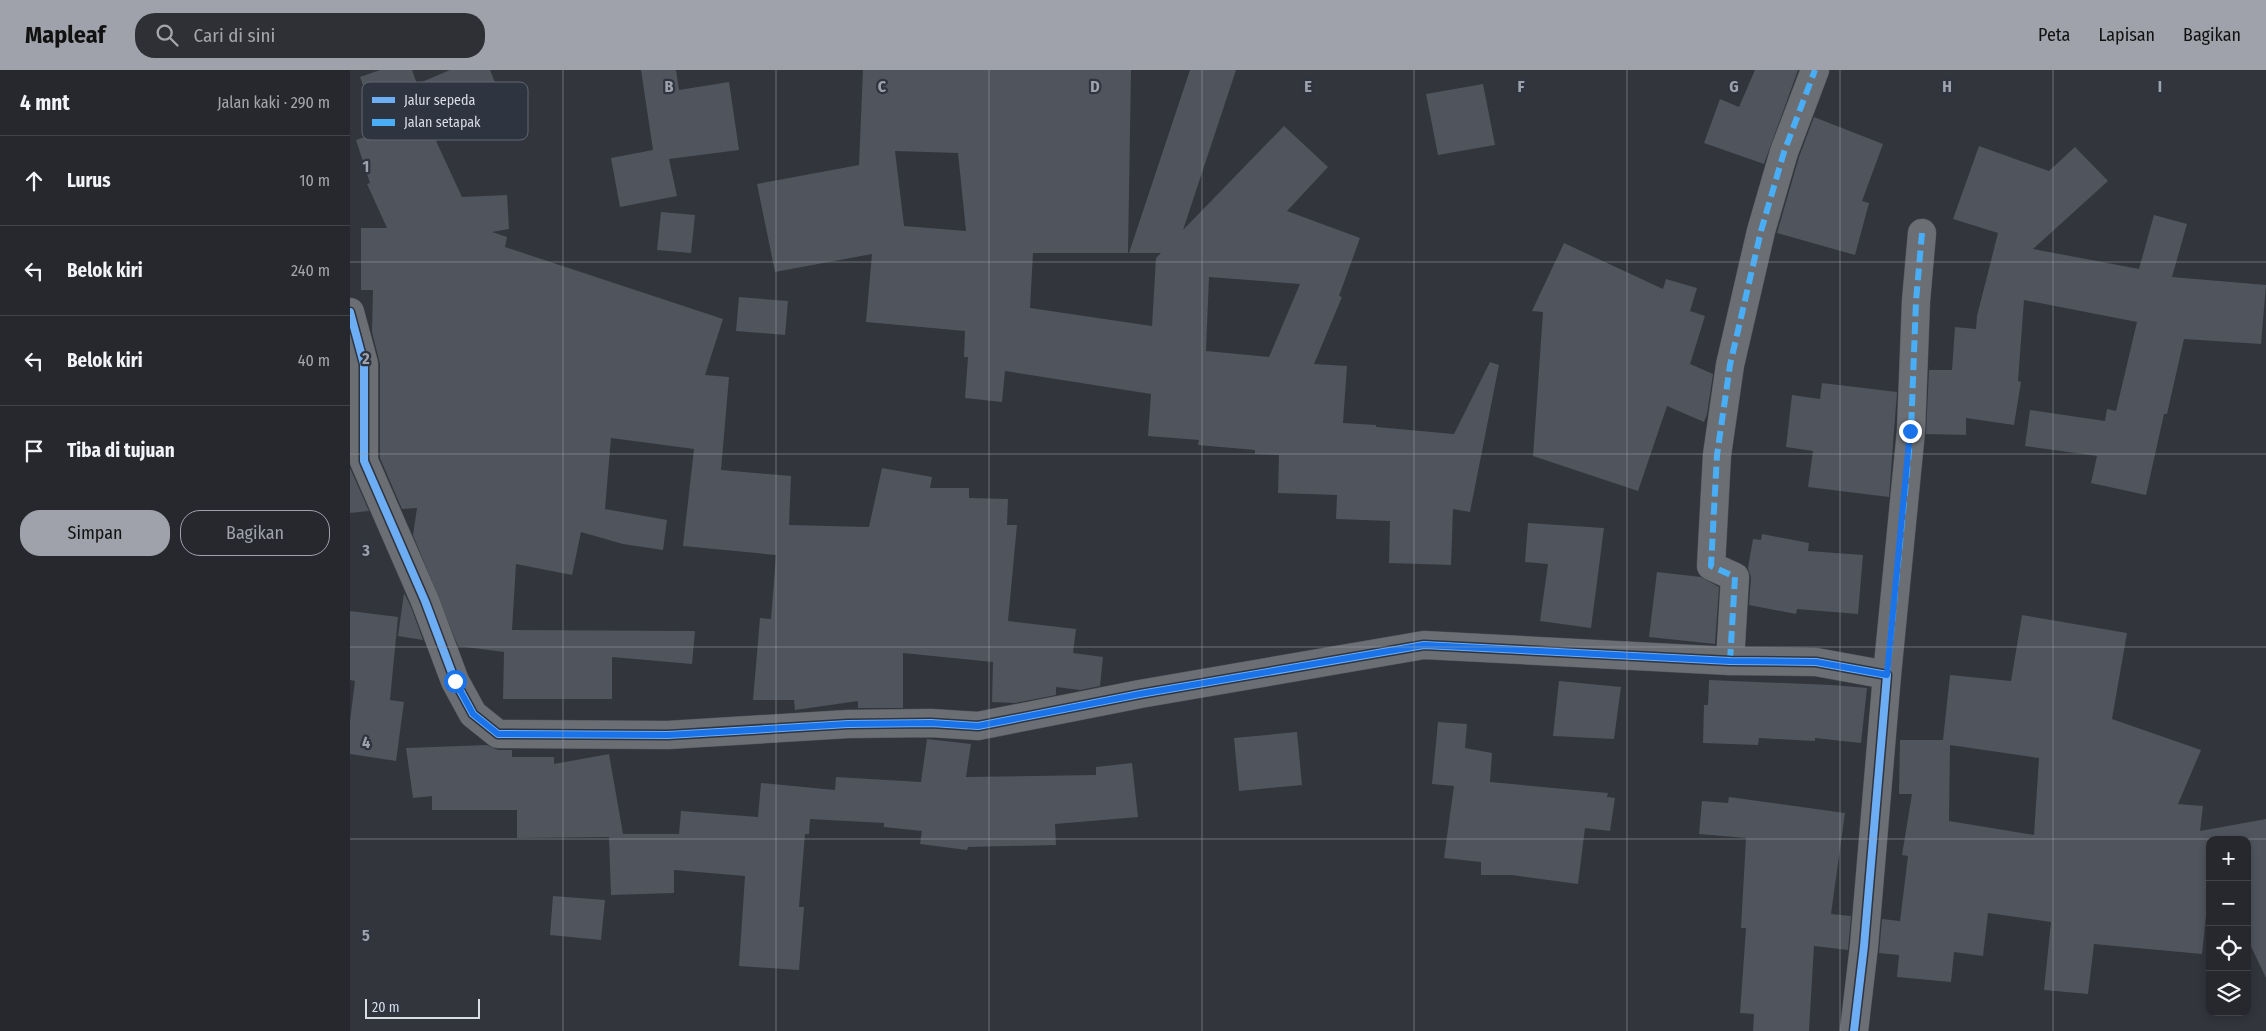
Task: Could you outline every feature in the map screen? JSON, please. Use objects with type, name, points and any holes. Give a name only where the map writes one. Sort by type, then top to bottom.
[{"type":"street","points":[[1730,661],[1735,577],[1711,566],[1717,454],[1730,364],[1761,231],[1784,152],[1815,70]]},
{"type":"street","points":[[1854,1031],[1864,946],[1910,431],[1916,301],[1922,233]]},
{"type":"street","points":[[350,312],[364,364],[364,461],[425,601],[455,681],[473,714],[498,734],[668,735],[848,724],[931,723],[978,726],[1140,694],[1424,645],[1730,661],[1816,662],[1887,675]]},
{"type":"building","points":[[380,70],[412,70],[416,82],[362,83],[360,77]]},
{"type":"building","points":[[450,70],[490,70],[495,82],[422,82]]},
{"type":"building","points":[[641,70],[676,70],[679,90],[729,82],[739,150],[669,159],[677,196],[620,207],[611,158],[653,150]]},
{"type":"building","points":[[863,70],[1131,70],[1128,253],[1033,253],[1030,308],[1152,326],[1156,258],[1161,253],[1129,253],[1190,70],[1236,70],[1183,230],[1284,126],[1328,167],[1287,211],[1360,238],[1339,296],[1342,297],[1314,364],[1347,366],[1343,423],[1454,434],[1490,362],[1499,365],[1470,512],[1453,509],[1451,565],[1389,563],[1390,521],[1336,519],[1337,495],[1278,493],[1279,455],[1255,454],[1255,450],[1198,445],[1199,440],[1148,436],[1151,394],[1005,371],[1002,402],[965,398],[968,357],[964,357],[965,331],[866,322],[872,254],[775,272],[757,184],[859,165]],"holes":[[[895,151],[958,153],[966,231],[904,226]],[[1209,277],[1300,284],[1269,357],[1206,351]]]},
{"type":"building","points":[[1755,70],[1798,70],[1764,164],[1704,143],[1720,99],[1739,107]]},
{"type":"building","points":[[1483,84],[1495,145],[1438,155],[1426,94]]},
{"type":"building","points":[[1814,117],[1883,144],[1862,201],[1869,203],[1855,255],[1777,233],[1799,157]]},
{"type":"building","points":[[362,138],[362,140],[438,140],[436,141],[462,197],[507,195],[509,229],[492,232],[507,237],[505,247],[723,319],[705,375],[729,377],[721,470],[791,476],[789,525],[869,527],[882,468],[932,477],[930,488],[969,488],[969,498],[1008,499],[1007,525],[1017,525],[1008,621],[1076,629],[1073,653],[1103,657],[1100,686],[1080,690],[1056,687],[1056,695],[1015,703],[992,702],[993,662],[903,653],[903,708],[858,708],[858,701],[795,710],[794,700],[753,700],[760,618],[771,619],[776,555],[683,546],[694,449],[611,438],[605,509],[667,520],[663,550],[623,544],[581,532],[572,575],[516,564],[512,630],[695,631],[692,664],[612,657],[612,699],[503,699],[504,652],[458,646],[413,535],[417,508],[402,509],[380,458],[380,364],[372,332],[373,290],[361,290],[361,228],[387,228],[367,184],[370,183],[356,140]]},
{"type":"building","points":[[1979,146],[2049,171],[2075,147],[2108,181],[2033,249],[2139,269],[2154,215],[2187,224],[2172,277],[2266,285],[2261,344],[2184,339],[2167,414],[2164,414],[2146,495],[2091,483],[2097,456],[2025,446],[2030,410],[2105,421],[2107,409],[2116,411],[2137,322],[2024,300],[2018,381],[2021,382],[2014,425],[1966,418],[1966,435],[1926,434],[1929,370],[1952,370],[1955,327],[1976,329],[1977,316],[1998,233],[1953,219]]},
{"type":"building","points":[[661,212],[695,215],[691,253],[657,250]]},
{"type":"building","points":[[1564,243],[1663,289],[1666,279],[1697,288],[1690,311],[1705,316],[1690,364],[1713,374],[1707,414],[1704,422],[1667,406],[1638,491],[1533,456],[1543,312],[1532,311]]},
{"type":"building","points":[[739,297],[788,301],[785,335],[736,331]]},
{"type":"building","points":[[1822,383],[1897,392],[1889,497],[1808,487],[1813,451],[1786,447],[1792,395],[1820,399]]},
{"type":"building","points":[[350,468],[369,511],[350,513]]},
{"type":"building","points":[[1528,523],[1604,528],[1591,628],[1540,621],[1548,564],[1525,562]]},
{"type":"building","points":[[1762,534],[1809,543],[1808,551],[1863,555],[1858,614],[1797,609],[1796,614],[1749,605],[1751,578],[1748,568],[1753,539],[1761,540]]},
{"type":"building","points":[[1657,572],[1701,577],[1719,587],[1715,644],[1649,637]]},
{"type":"building","points":[[404,593],[411,607],[423,640],[398,636]]},
{"type":"building","points":[[350,611],[398,617],[390,700],[404,702],[396,761],[350,754],[350,721],[355,681],[350,680]]},
{"type":"building","points":[[2022,615],[2127,633],[2112,719],[2201,750],[2178,804],[2203,806],[2200,831],[2266,819],[2266,978],[2251,946],[2251,836],[2206,836],[2206,916],[2202,954],[2094,944],[2088,994],[2044,990],[2051,922],[1988,913],[1983,956],[1954,952],[1951,982],[1897,977],[1899,955],[1879,953],[1882,919],[1900,921],[1908,856],[1902,855],[1912,794],[1899,794],[1900,740],[1943,740],[1950,675],[2011,681]],"holes":[[[1950,745],[2039,758],[2034,835],[1949,821]]]},
{"type":"building","points":[[1709,680],[1867,688],[1861,743],[1815,738],[1815,741],[1759,738],[1758,745],[1703,743],[1704,705],[1708,705]]},
{"type":"building","points":[[1559,681],[1621,687],[1614,739],[1553,736]]},
{"type":"building","points":[[1438,722],[1467,724],[1465,748],[1492,753],[1490,782],[1608,793],[1607,797],[1615,798],[1610,831],[1585,828],[1578,884],[1512,875],[1481,875],[1481,862],[1444,858],[1454,786],[1432,784]]},
{"type":"building","points":[[1297,732],[1302,785],[1239,791],[1234,738]]},
{"type":"building","points":[[927,739],[971,744],[966,777],[1096,775],[1096,767],[1132,763],[1138,817],[1055,824],[1056,845],[968,847],[967,850],[920,844],[922,831],[884,827],[884,823],[810,819],[809,834],[805,834],[799,907],[804,907],[799,970],[739,966],[745,876],[674,870],[674,893],[611,895],[609,837],[517,838],[517,810],[432,810],[432,796],[413,798],[406,748],[487,745],[498,750],[512,750],[512,757],[554,757],[554,764],[609,754],[623,834],[679,834],[681,811],[758,817],[761,783],[835,790],[836,777],[921,782]]},
{"type":"building","points":[[1729,797],[1845,813],[1831,914],[1851,916],[1848,950],[1814,946],[1809,1031],[1753,1031],[1754,1014],[1740,1013],[1746,928],[1741,928],[1746,838],[1699,834],[1702,801],[1728,803]]},
{"type":"building","points":[[553,896],[605,900],[601,940],[550,935]]},
{"type":"marked path","points":[[1730,661],[1735,577],[1711,566],[1717,455],[1730,365],[1761,231],[1784,152],[1815,70]]},
{"type":"marked path","points":[[1887,675],[1911,431],[1916,301],[1922,233]]},
{"type":"cycle path","points":[[350,312],[364,364],[364,461],[425,601],[455,681],[473,714],[498,734],[668,735],[848,724],[931,723],[978,726],[1140,694],[1424,645],[1730,661],[1816,662],[1887,675],[1864,946],[1854,1031]]},
{"type":"route","points":[[455,681],[473,714],[498,734],[668,735],[848,724],[931,723],[978,726],[1140,694],[1424,645],[1730,661],[1816,662],[1887,675],[1910,431]]}]
